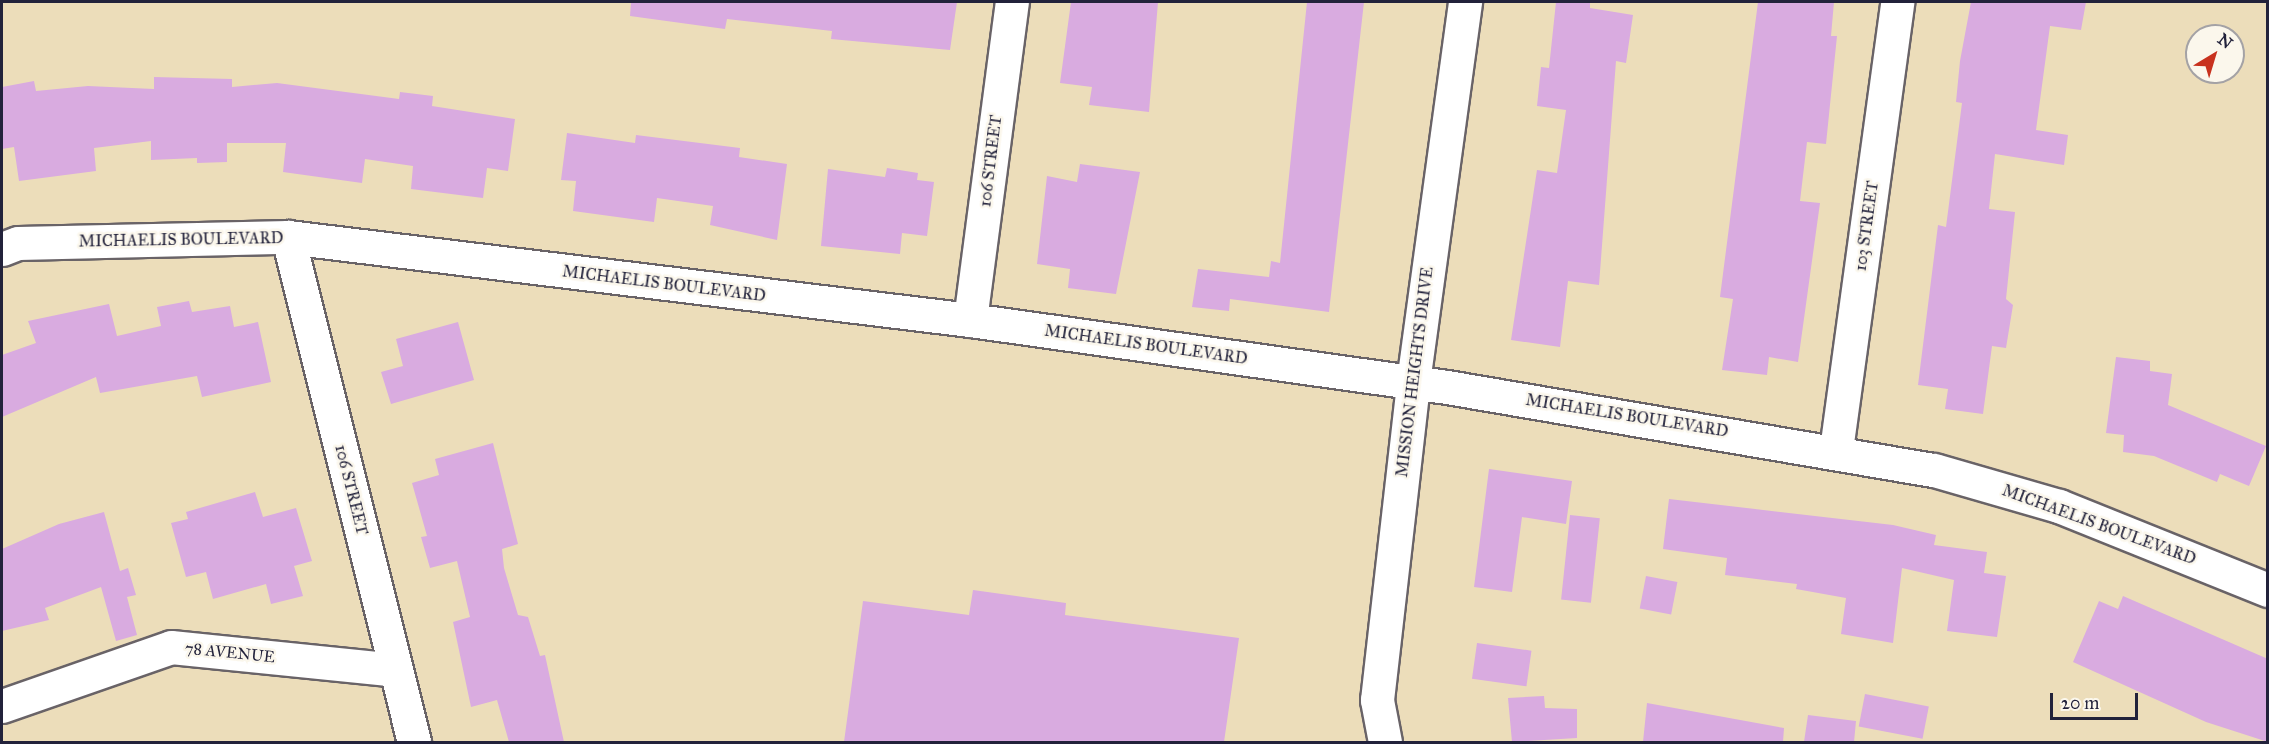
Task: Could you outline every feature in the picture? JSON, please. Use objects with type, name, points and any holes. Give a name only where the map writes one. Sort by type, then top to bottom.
[{"type":"street","name":"106 STREET","points":[[970,320],[1012,2]]},
{"type":"street","name":"MISSION HEIGHTS DRIVE","points":[[1385,742],[1377,700],[1413,382],[1465,2]]},
{"type":"street","name":"103 STREET","points":[[1836,450],[1897,2]]},
{"type":"street","name":"106 STREET","points":[[288,237],[414,742]]},
{"type":"street","name":"MICHAELIS BOULEVARD","points":[[2,249],[18,243],[288,237],[970,320],[1413,382],[1836,450],[2040,500],[2268,590]]},
{"type":"street","name":"78 AVENUE","points":[[2,706],[171,647],[396,670]]},
{"type":"building","points":[[631,2],[957,2],[950,50],[831,39],[832,31],[727,19],[725,29],[630,16]]},
{"type":"building","points":[[1071,2],[1158,2],[1149,112],[1089,105],[1092,87],[1060,83]]},
{"type":"building","points":[[1307,2],[1364,2],[1329,312],[1230,299],[1229,311],[1192,307],[1198,269],[1269,277],[1271,261],[1280,263]]},
{"type":"building","points":[[1556,2],[1590,2],[1590,8],[1633,15],[1626,63],[1616,61],[1599,285],[1568,281],[1560,347],[1511,340],[1537,170],[1557,173],[1566,110],[1537,106],[1541,67],[1549,68]]},
{"type":"building","points":[[1758,2],[1834,2],[1831,36],[1837,36],[1826,144],[1807,142],[1800,201],[1820,203],[1798,362],[1769,357],[1767,375],[1722,370],[1733,299],[1720,297]]},
{"type":"building","points":[[1971,2],[2086,2],[2081,30],[2050,26],[2036,130],[2068,135],[2064,165],[1995,154],[1989,209],[2015,212],[2006,299],[2013,305],[2006,348],[1992,346],[1983,414],[1945,409],[1948,389],[1918,385],[1938,225],[1946,227],[1962,103],[1956,102],[1960,61]]},
{"type":"building","points":[[154,77],[232,79],[232,87],[277,83],[399,99],[400,92],[433,96],[432,106],[515,119],[508,171],[487,168],[483,198],[411,189],[413,166],[365,159],[362,183],[283,172],[286,143],[227,143],[227,162],[197,163],[197,158],[151,160],[151,141],[94,148],[96,171],[19,181],[14,147],[2,149],[2,87],[34,81],[36,91],[88,86],[154,89]]},
{"type":"building","points":[[567,133],[635,143],[636,135],[740,148],[739,157],[787,164],[777,240],[710,225],[713,206],[657,198],[654,222],[573,211],[576,181],[561,180]]},
{"type":"building","points":[[1080,164],[1140,172],[1116,294],[1068,288],[1070,269],[1037,264],[1047,176],[1077,182]]},
{"type":"building","points":[[887,168],[918,173],[917,180],[934,182],[927,236],[902,233],[900,254],[821,246],[828,169],[885,177]]},
{"type":"building","points":[[189,301],[192,312],[230,306],[234,327],[258,322],[271,382],[202,397],[197,376],[100,393],[96,377],[2,417],[2,355],[36,343],[28,321],[109,304],[117,336],[161,326],[157,307]]},
{"type":"building","points":[[458,322],[474,380],[391,404],[381,372],[403,366],[396,339]]},
{"type":"building","points":[[2116,357],[2150,361],[2150,371],[2172,374],[2168,405],[2266,446],[2249,486],[2220,474],[2217,482],[2154,456],[2123,452],[2124,435],[2106,433]]},
{"type":"building","points":[[493,443],[518,544],[502,549],[504,568],[518,615],[528,617],[540,656],[545,655],[564,742],[509,742],[497,700],[471,707],[453,622],[470,617],[457,561],[430,568],[421,537],[427,536],[412,483],[439,475],[435,459]]},
{"type":"building","points":[[1489,469],[1572,481],[1566,524],[1522,517],[1512,592],[1474,587]]},
{"type":"building","points":[[255,492],[263,517],[296,508],[312,561],[294,566],[303,596],[271,604],[266,584],[213,599],[206,572],[186,577],[171,523],[188,519],[186,512]]},
{"type":"building","points":[[1669,499],[1893,525],[1936,535],[1934,545],[1987,552],[1984,573],[2006,576],[1997,637],[1947,631],[1954,580],[1902,568],[1893,643],[1841,634],[1846,598],[1796,589],[1797,584],[1725,575],[1727,558],[1663,549]]},
{"type":"building","points":[[104,512],[120,571],[128,568],[136,595],[127,597],[137,635],[116,641],[101,587],[45,608],[49,620],[2,631],[2,549],[59,524]]},
{"type":"building","points":[[1570,515],[1600,518],[1591,603],[1561,600]]},
{"type":"building","points":[[1646,576],[1677,582],[1671,614],[1640,608]]},
{"type":"building","points":[[973,590],[1066,603],[1065,615],[1239,638],[1224,742],[844,742],[863,601],[969,615]]},
{"type":"building","points":[[2123,596],[2268,659],[2268,742],[2206,722],[2073,662],[2099,601],[2118,609]]},
{"type":"building","points":[[1477,643],[1531,651],[1526,686],[1472,679]]},
{"type":"building","points":[[1865,694],[1929,706],[1923,739],[1859,726]]},
{"type":"building","points":[[1544,696],[1545,708],[1577,709],[1577,738],[1512,742],[1508,698]]},
{"type":"building","points":[[1647,703],[1784,728],[1783,742],[1643,742]]},
{"type":"building","points":[[1808,715],[1856,721],[1854,742],[1804,742]]}]
